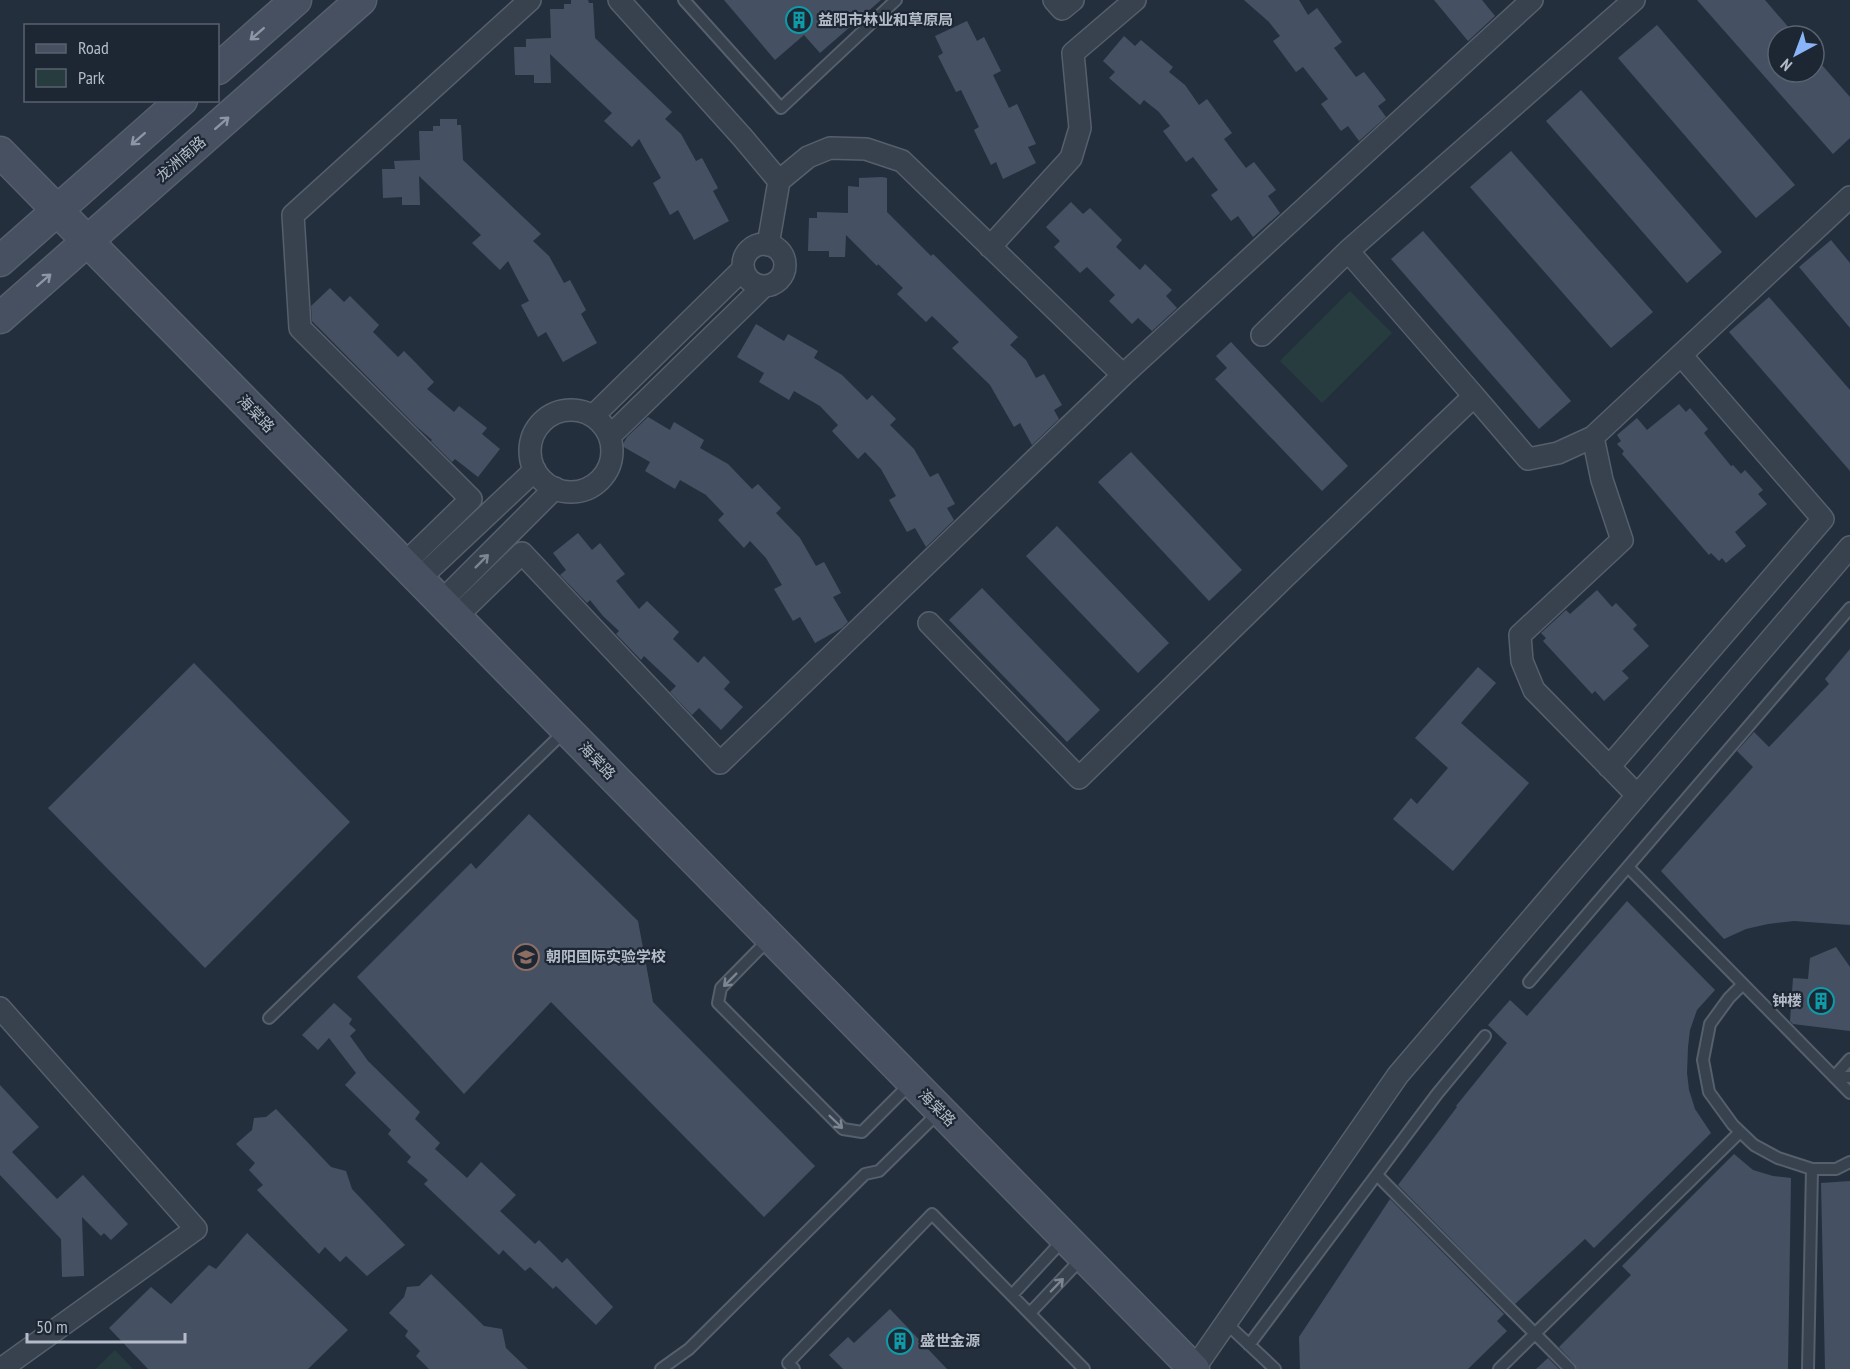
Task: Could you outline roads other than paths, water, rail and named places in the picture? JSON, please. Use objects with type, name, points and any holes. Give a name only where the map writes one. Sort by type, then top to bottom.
[{"type":"street","points":[[219,68],[296,0]]},
{"type":"street","name":"龙洲南路","points":[[0,318],[361,0]]},
{"type":"street","points":[[530,0],[293,215],[300,328],[507,536],[720,763],[1123,375],[1532,0]]},
{"type":"street","points":[[619,0],[779,181]]},
{"type":"street","points":[[1054,0],[1062,9],[1073,0]]},
{"type":"street","points":[[990,247],[1071,158],[1080,128],[1073,52],[1135,0]]},
{"type":"street","points":[[1262,334],[1348,251],[1634,0]]},
{"type":"street","points":[[0,261],[180,102]]},
{"type":"street","points":[[768,245],[779,181],[808,158],[830,148],[866,148],[902,161],[1123,375]]},
{"type":"street","name":"海棠路","points":[[0,152],[1194,1369]]},
{"type":"street","points":[[1348,251],[1528,459],[1558,453],[1593,437],[1850,197]]},
{"type":"street","points":[[593,416],[743,269],[745,256],[749,250],[761,244],[780,252],[785,264],[781,277],[776,282],[764,286],[610,436]]},
{"type":"street","points":[[743,269],[751,281],[764,286]]},
{"type":"street","points":[[1609,766],[1822,519],[1681,355]]},
{"type":"street","points":[[929,623],[1079,778],[1474,396]]},
{"type":"street","points":[[567,410],[580,411],[593,416],[610,436],[612,450],[610,463],[604,475],[594,484],[582,490],[568,491],[555,488],[544,481],[535,470],[531,457],[531,444],[535,432],[543,421],[554,413],[567,410]]},
{"type":"street","points":[[1593,437],[1602,480],[1622,540],[1520,635],[1522,661],[1534,690],[1637,795]]},
{"type":"street","points":[[411,572],[487,516],[535,470]]},
{"type":"street","points":[[448,610],[507,536],[555,488]]},
{"type":"street","points":[[411,572],[471,499]]},
{"type":"street","points":[[1194,1369],[1398,1075],[1850,547]]},
{"type":"street","points":[[448,610],[522,553]]},
{"type":"street","points":[[0,1008],[196,1229],[1,1369]]},
{"type":"lane","points":[[684,0],[781,108],[897,0]]},
{"type":"lane","points":[[1529,982],[1850,608]]},
{"type":"lane","points":[[269,1018],[566,730]]},
{"type":"lane","points":[[1628,867],[1850,1094]]},
{"type":"lane","points":[[771,938],[721,988],[718,1003],[843,1129],[861,1132],[912,1082]]},
{"type":"lane","points":[[1743,984],[1729,998],[1710,1024],[1703,1060],[1709,1092],[1740,1132],[1754,1145],[1778,1158],[1812,1169],[1836,1169],[1850,1162]]},
{"type":"lane","points":[[1249,1345],[1437,1094],[1485,1036]]},
{"type":"lane","points":[[1834,1077],[1850,1059]]},
{"type":"lane","points":[[1834,1077],[1850,1077]]},
{"type":"lane","points":[[661,1369],[689,1349],[865,1174],[879,1171],[940,1111]]},
{"type":"lane","points":[[1499,1369],[1740,1132]]},
{"type":"lane","points":[[1808,1369],[1812,1169]]},
{"type":"lane","points":[[1377,1175],[1570,1369]]},
{"type":"lane","points":[[794,1369],[788,1363],[932,1214],[1013,1294],[1084,1369]]},
{"type":"lane","points":[[1013,1294],[1074,1247]]},
{"type":"lane","points":[[1030,1313],[1074,1247]]},
{"type":"lane","points":[[1226,1323],[1275,1369]]},
{"type":"place","name":"益阳市林业和草原局","points":[[799,20]]},
{"type":"place","name":"朝阳国际实验学校","points":[[526,957]]},
{"type":"place","name":"钟楼","points":[[1821,1001]]},
{"type":"place","name":"盛世金源","points":[[900,1341]]}]
